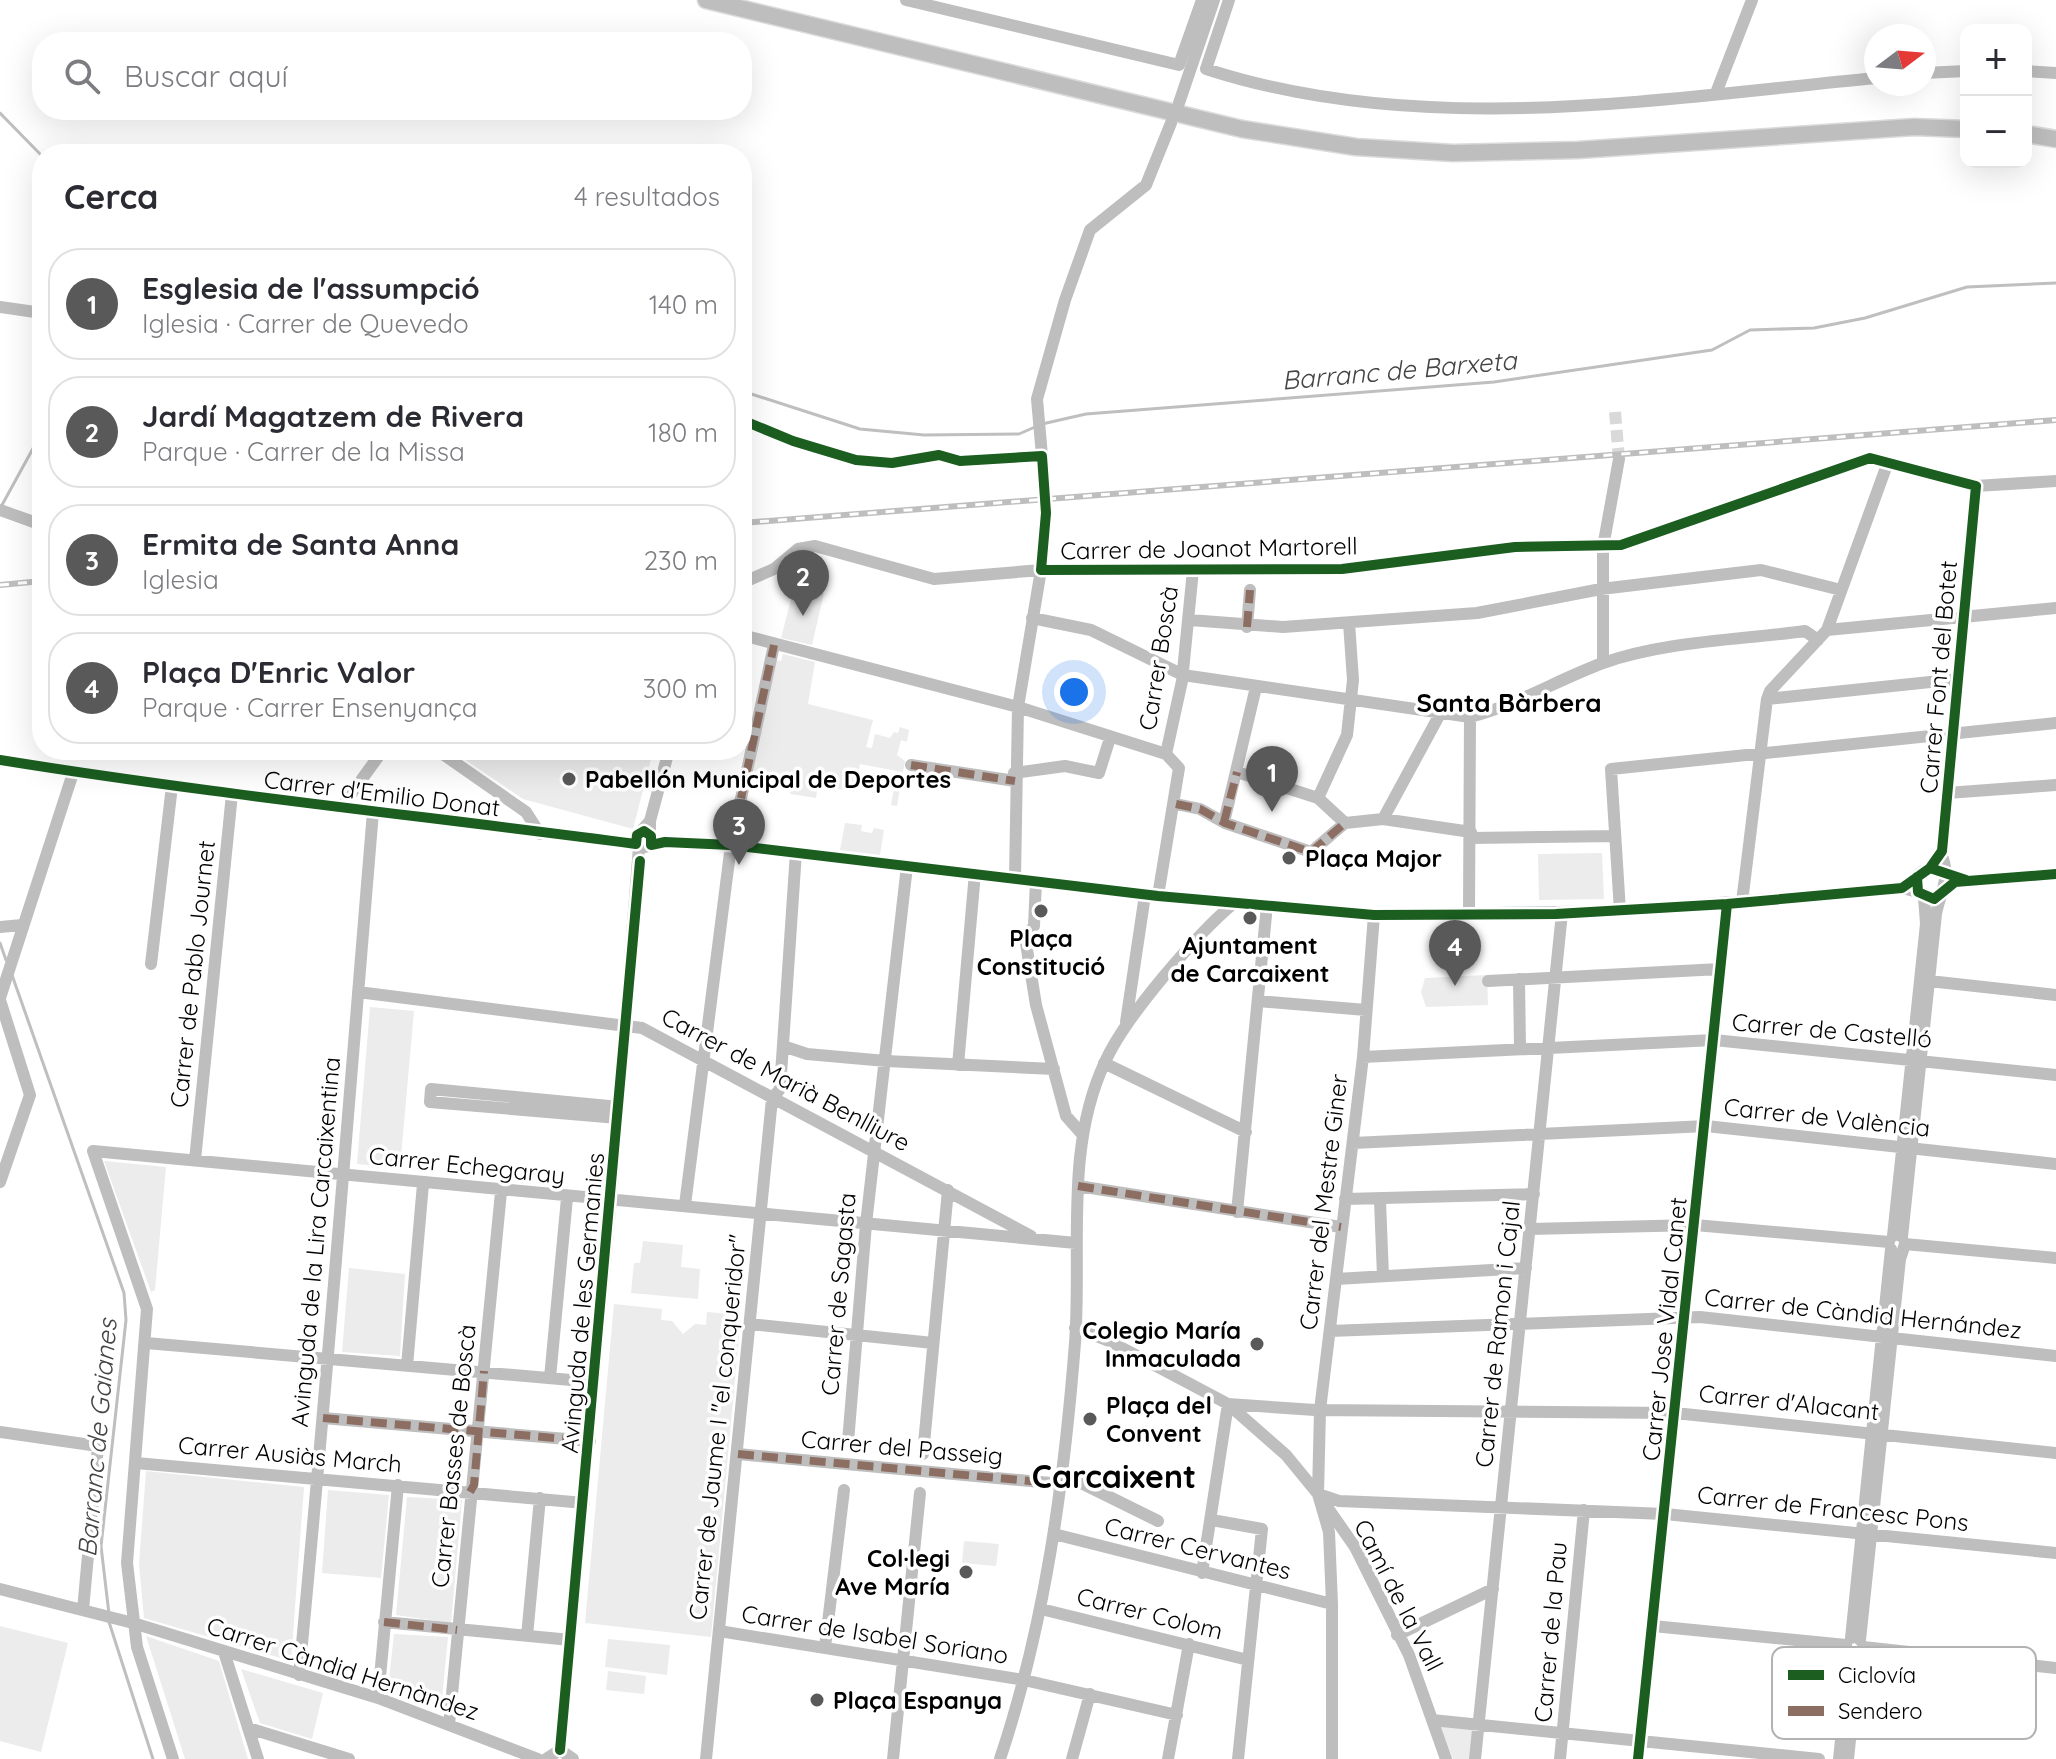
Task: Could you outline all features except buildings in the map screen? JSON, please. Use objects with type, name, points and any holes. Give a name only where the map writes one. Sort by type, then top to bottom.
[{"type":"main road","points":[[706,0],[1229,127],[1356,147],[1453,153],[1578,150],[1914,127],[1960,129]]},
{"type":"main road","points":[[2032,135],[2056,139]]},
{"type":"street","points":[[906,0],[1179,65],[1202,0]]},
{"type":"street","points":[[1179,103],[1214,0]]},
{"type":"street","points":[[1229,0],[1206,69],[1253,85],[1360,102],[1441,108],[1637,103],[1864,79]]},
{"type":"street","points":[[1716,93],[1752,0]]},
{"type":"street","points":[[1936,72],[1960,71]]},
{"type":"street","points":[[2032,71],[2056,73]]},
{"type":"street","points":[[1042,456],[1037,399],[1065,300],[1090,230],[1146,185],[1171,123]]},
{"type":"street","points":[[0,307],[32,312]]},
{"type":"street","name":"Carrer de Joanot Martorell","points":[[752,579],[774,569],[798,549],[824,548],[934,579],[1041,570],[1342,569],[1515,547],[1603,547],[1621,545],[1856,460],[1870,458],[1976,486],[2056,481]]},
{"type":"street","points":[[1603,663],[1603,547],[1619,459]]},
{"type":"street","points":[[1742,902],[1767,699],[1770,691],[1822,635],[1888,462]]},
{"type":"street","name":"Carrer Font del Botet","points":[[1941,879],[1976,486]]},
{"type":"street","points":[[6,512],[32,521]]},
{"type":"street","points":[[1015,878],[1014,777],[1018,707],[1041,570],[1046,513]]},
{"type":"street","name":"Carrer Boscà","points":[[1166,754],[1183,675],[1193,570]]},
{"type":"street","points":[[1190,620],[1247,627],[1477,613],[1601,589],[1761,570],[1841,590]]},
{"type":"street","points":[[1247,627],[1250,590]]},
{"type":"street","points":[[1032,618],[1091,630],[1183,675],[1470,717],[1499,710],[1603,663],[1650,652],[1805,631],[1822,635],[2056,608]]},
{"type":"street","points":[[1318,798],[1344,744],[1351,701],[1349,623]]},
{"type":"street","points":[[752,638],[1018,707],[1166,754],[1179,768],[1176,804],[1151,896],[1126,1022]]},
{"type":"street","points":[[752,747],[774,645]]},
{"type":"street","points":[[1767,699],[1959,679]]},
{"type":"street","points":[[1224,822],[1256,687]]},
{"type":"street","points":[[1383,819],[1440,714]]},
{"type":"street","points":[[1469,914],[1470,717]]},
{"type":"street","points":[[1620,911],[1611,769],[1955,731],[2056,723]]},
{"type":"street","points":[[911,765],[1014,777],[1065,766],[1099,773],[1110,738]]},
{"type":"street","name":"Carrer d'Emilio Donat","points":[[0,760],[172,786],[540,834],[731,845]]},
{"type":"street","points":[[341,808],[376,760]]},
{"type":"street","points":[[451,760],[526,812],[540,834]]},
{"type":"street","name":"Avinguda de les Germanies","points":[[560,1750],[590,1441],[624,1027],[644,840],[666,760]]},
{"type":"street","points":[[685,1205],[731,845],[749,760]]},
{"type":"street","points":[[0,1182],[30,1095],[0,999],[18,939],[10,927],[74,770]]},
{"type":"street","points":[[1237,772],[1318,798],[1345,823]]},
{"type":"street","points":[[1947,793],[2056,785]]},
{"type":"street","points":[[151,964],[172,786]]},
{"type":"street","name":"Carrer de Pablo Journet","points":[[195,1160],[232,794]]},
{"type":"street","points":[[1176,804],[1200,809],[1224,822],[1311,852],[1345,823],[1383,819],[1471,835],[1615,836]]},
{"type":"street","name":"Avinguda de la Lira Carcaixentina","points":[[299,1675],[373,812]]},
{"type":"street","points":[[731,845],[1151,896],[1374,915],[1620,911],[1902,888],[1921,895]]},
{"type":"street","name":"Carrer de Jaume I \"el conqueridor\"","points":[[706,1759],[772,1099],[780,1089],[796,852]]},
{"type":"street","name":"Carrer de Sagasta","points":[[848,1442],[866,1224],[907,866]]},
{"type":"street","points":[[958,1065],[975,873]]},
{"type":"street","points":[[1902,888],[1917,877],[1966,880],[2056,874]]},
{"type":"street","points":[[1855,1646],[1916,1060],[1926,924],[1917,877]]},
{"type":"street","points":[[1921,895],[1941,879]]},
{"type":"street","points":[[1916,1060],[1941,879]]},
{"type":"street","points":[[1036,881],[1034,926],[1025,937],[1036,1005],[1066,1116],[1082,1134]]},
{"type":"street","points":[[1203,901],[1216,908],[1218,917]]},
{"type":"street","points":[[1000,1759],[1041,1609],[1062,1479],[1075,1328],[1082,1134],[1104,1063],[1126,1022],[1218,917],[1237,903]]},
{"type":"street","name":"Carrer Jose Vidal Canet","points":[[1638,1759],[1727,904]]},
{"type":"street","points":[[1237,1212],[1267,905]]},
{"type":"street","name":"Carrer de Ramon i Cajal","points":[[1475,1759],[1562,913]]},
{"type":"street","name":"Carrer del Mestre Giner","points":[[1318,1494],[1320,1410],[1363,1057],[1374,915]]},
{"type":"street","points":[[1488,981],[1720,969]]},
{"type":"street","points":[[1519,979],[1520,1048]]},
{"type":"street","points":[[1929,981],[2056,995]]},
{"type":"street","name":"Carrer de Marià Benlliure","points":[[358,992],[642,1028],[1034,1237]]},
{"type":"street","points":[[1258,1001],[1366,1010]]},
{"type":"street","name":"Carrer de Castelló","points":[[1363,1057],[1714,1040],[2056,1075]]},
{"type":"street","points":[[783,1046],[807,1054],[886,1061],[1054,1069]]},
{"type":"street","points":[[1104,1063],[1246,1132]]},
{"type":"street","points":[[431,1089],[618,1112],[430,1102],[431,1089]]},
{"type":"street","name":"Carrer de València","points":[[1353,1143],[1706,1126],[2056,1164]]},
{"type":"street","name":"Carrer Echegaray","points":[[146,1343],[147,1309],[93,1151],[501,1192],[685,1205],[1076,1243]]},
{"type":"street","points":[[407,1366],[423,1184]]},
{"type":"street","points":[[1078,1186],[1341,1227]]},
{"type":"street","points":[[923,1454],[948,1190]]},
{"type":"street","name":"Carrer Basses de Boscà","points":[[449,1725],[501,1192]]},
{"type":"street","points":[[1345,1199],[1380,1201],[1534,1194]]},
{"type":"street","points":[[550,1378],[567,1198]]},
{"type":"street","points":[[1380,1201],[1383,1276]]},
{"type":"street","points":[[1530,1229],[1695,1225],[2056,1258]]},
{"type":"street","points":[[1336,1279],[1526,1268]]},
{"type":"street","name":"Carrer de Càndid Hernández","points":[[1330,1331],[1686,1317],[2056,1356]]},
{"type":"street","points":[[750,1324],[933,1343]]},
{"type":"street","points":[[1075,1328],[1109,1341],[1228,1404],[1202,1573]]},
{"type":"street","points":[[173,1759],[137,1647],[127,1563],[146,1343],[594,1382]]},
{"type":"street","name":"Carrer d'Alacant","points":[[1228,1404],[1320,1410],[1675,1413],[2056,1453]]},
{"type":"street","name":"Camí de la Vall","points":[[1228,1404],[1286,1455],[1346,1532],[1413,1666],[1446,1759]]},
{"type":"street","points":[[323,1418],[590,1441]]},
{"type":"street","points":[[0,1432],[98,1446],[83,1610]]},
{"type":"street","name":"Carrer del Passeig","points":[[738,1454],[1062,1479]]},
{"type":"street","name":"Carrer Ausiàs March","points":[[136,1463],[584,1503]]},
{"type":"street","points":[[1062,1479],[1158,1521]]},
{"type":"street","points":[[378,1698],[398,1485]]},
{"type":"street","points":[[825,1647],[844,1490]]},
{"type":"street","points":[[893,1759],[920,1493]]},
{"type":"street","points":[[1318,1494],[1328,1523],[1332,1604],[1332,1759]]},
{"type":"street","name":"Carrer de Francesc Pons","points":[[1318,1494],[1339,1501],[1665,1514],[2056,1553]]},
{"type":"street","points":[[527,1636],[540,1498]]},
{"type":"street","name":"Carrer de la Pau","points":[[1560,1759],[1584,1510]]},
{"type":"street","points":[[1212,1520],[1262,1529],[1238,1759]]},
{"type":"street","name":"Carrer Cervantes","points":[[1054,1534],[1332,1604]]},
{"type":"street","name":"Carrer Càndid Hernàndez","points":[[0,1589],[133,1623],[378,1698],[538,1759]]},
{"type":"street","points":[[1397,1635],[1493,1589]]},
{"type":"street","name":"Carrer Colom","points":[[1041,1609],[1248,1660]]},
{"type":"street","points":[[384,1622],[571,1640]]},
{"type":"street","points":[[1653,1626],[1864,1647]]},
{"type":"street","name":"Carrer de Isabel Soriano","points":[[719,1631],[1024,1680],[1177,1715]]},
{"type":"street","points":[[1168,1759],[1189,1644]]},
{"type":"street","points":[[224,1652],[258,1759]]},
{"type":"street","points":[[2036,1666],[2056,1668]]},
{"type":"street","points":[[1072,1759],[1090,1694]]},
{"type":"street","points":[[1432,1720],[1819,1759]]},
{"type":"street","points":[[248,1728],[349,1759]]},
{"type":"street","points":[[1839,1759],[1842,1739]]},
{"type":"street","points":[[1848,1759],[1849,1739]]},
{"type":"street","points":[[546,1759],[560,1750],[573,1759]]},
{"type":"shaded area","points":[[795,584],[824,593],[812,645],[781,638]]},
{"type":"shaded area","points":[[783,654],[815,662],[808,704],[873,720],[866,747],[872,748],[875,734],[890,738],[894,732],[898,733],[900,727],[909,730],[907,742],[901,740],[897,755],[905,761],[897,806],[891,805],[897,771],[860,764],[854,792],[818,785],[816,798],[790,794],[793,779],[753,771],[775,660],[781,661]]},
{"type":"shaded area","name":"Pabellón Municipal de Deportes","points":[[466,760],[651,760],[633,829],[523,799]]},
{"type":"shaded area","points":[[845,823],[862,825],[861,831],[872,833],[874,828],[884,830],[880,855],[840,850]]},
{"type":"shaded area","points":[[1602,853],[1604,899],[1539,900],[1538,854]]},
{"type":"shaded area","points":[[1487,975],[1488,1005],[1426,1007],[1421,992],[1425,978]]},
{"type":"shaded area","points":[[370,1007],[414,1011],[400,1168],[357,1164]]},
{"type":"shaded area","points":[[104,1161],[166,1167],[155,1290],[151,1292]]},
{"type":"shaded area","points":[[643,1241],[683,1245],[681,1267],[700,1269],[698,1299],[631,1293],[634,1263],[640,1263]]},
{"type":"shaded area","points":[[349,1268],[405,1274],[400,1356],[342,1352]]},
{"type":"shaded area","points":[[614,1304],[662,1309],[661,1320],[672,1321],[683,1334],[695,1324],[706,1325],[707,1312],[741,1315],[711,1637],[585,1623]]},
{"type":"shaded area","points":[[146,1471],[304,1487],[291,1661],[144,1618],[139,1564]]},
{"type":"shaded area","points":[[328,1490],[389,1495],[381,1578],[322,1573]]},
{"type":"shaded area","points":[[407,1497],[462,1500],[451,1623],[396,1615]]},
{"type":"shaded area","points":[[964,1541],[999,1544],[996,1566],[962,1563]]},
{"type":"shaded area","points":[[0,1626],[68,1643],[41,1752],[0,1741]]},
{"type":"shaded area","points":[[394,1634],[448,1637],[441,1708],[388,1688]]},
{"type":"shaded area","points":[[146,1636],[219,1661],[248,1759],[185,1759]]},
{"type":"shaded area","points":[[608,1639],[670,1645],[667,1675],[605,1667]]},
{"type":"shaded area","points":[[241,1669],[323,1693],[312,1739],[260,1723]]},
{"type":"shaded area","points":[[608,1671],[646,1676],[644,1694],[606,1690]]},
{"type":"shaded area","points":[[1440,1725],[1474,1728],[1470,1759],[1453,1759]]},
{"type":"waterway","name":"Barranc de Barxeta","points":[[0,113],[32,146]]},
{"type":"waterway","name":"Barranc de Barxeta","points":[[1042,424],[1086,414],[1494,382],[1712,350],[1750,330],[1814,328],[1865,318],[1967,287],[2056,283]]},
{"type":"waterway","name":"Barranc de Barxeta","points":[[752,394],[860,429],[924,435],[1019,434],[1035,427]]},
{"type":"waterway","name":"Barranc de Gaianes","points":[[2,505],[32,450]]},
{"type":"waterway","name":"Barranc de Gaianes","points":[[0,943],[6,960]]},
{"type":"waterway","name":"Barranc de Gaianes","points":[[12,975],[124,1293],[126,1320],[101,1546],[109,1614]]},
{"type":"waterway","name":"Barranc de Gaianes","points":[[109,1622],[153,1759]]},
{"type":"tunnel","points":[[1615,412],[1619,459]]},
{"type":"tunnel","points":[[1042,456],[1046,513]]},
{"type":"railway","points":[[752,522],[2056,420]]},
{"type":"railway","points":[[0,585],[32,582]]},
{"type":"marked path","points":[[1247,627],[1250,590]]},
{"type":"marked path","points":[[752,747],[774,645]]},
{"type":"marked path","points":[[731,845],[749,760]]},
{"type":"marked path","points":[[911,765],[1015,781]]},
{"type":"marked path","points":[[1224,822],[1237,772]]},
{"type":"marked path","points":[[1176,804],[1200,809],[1225,823],[1311,852],[1345,823]]},
{"type":"marked path","points":[[1078,1186],[1341,1227]]},
{"type":"marked path","points":[[470,1492],[474,1485],[484,1371]]},
{"type":"marked path","points":[[323,1418],[590,1441]]},
{"type":"marked path","points":[[738,1454],[1062,1484]]},
{"type":"marked path","points":[[384,1622],[457,1630]]},
{"type":"cycle path","points":[[752,424],[793,441],[856,460],[892,463],[939,455],[960,461],[1042,456],[1046,513],[1041,570],[1342,569],[1515,547],[1621,545],[1870,458],[1976,486],[1942,851],[1930,868]]},
{"type":"cycle path","points":[[0,760],[238,794],[636,844],[637,835],[644,831],[651,836],[651,845],[665,842],[731,845],[1158,896],[1374,915],[1556,914],[1727,904],[1902,888],[1930,868],[1966,880]]},
{"type":"cycle path","points":[[560,1750],[640,861]]},
{"type":"cycle path","points":[[1917,877],[1918,892],[1934,899],[1955,882],[2056,874]]},
{"type":"cycle path","points":[[1638,1759],[1727,904]]},
{"type":"place","name":"Jardí Magatzem de Rivera","points":[[803,616]]},
{"type":"place","name":"Pabellón Municipal de Deportes","points":[[569,779]]},
{"type":"place","name":"Esglesia de l'assumpció","points":[[1272,812]]},
{"type":"place","name":"Plaça Major","points":[[1289,858]]},
{"type":"place","name":"Ermita de Santa Anna","points":[[739,865]]},
{"type":"place","name":"Plaça Constitució","points":[[1041,911]]},
{"type":"place","name":"Ajuntament de Carcaixent","points":[[1250,918]]},
{"type":"place","name":"Plaça D'Enric Valor","points":[[1455,986]]},
{"type":"place","name":"Colegio María Inmaculada","points":[[1257,1344]]},
{"type":"place","name":"Plaça del Convent","points":[[1090,1419]]},
{"type":"place","name":"Col·legi Ave María","points":[[966,1572]]},
{"type":"place","name":"Plaça Espanya","points":[[817,1700]]},
{"type":"district","name":"Santa Bàrbera","points":[[1509,702]]},
{"type":"district","name":"Carcaixent","points":[[1114,1476]]}]
